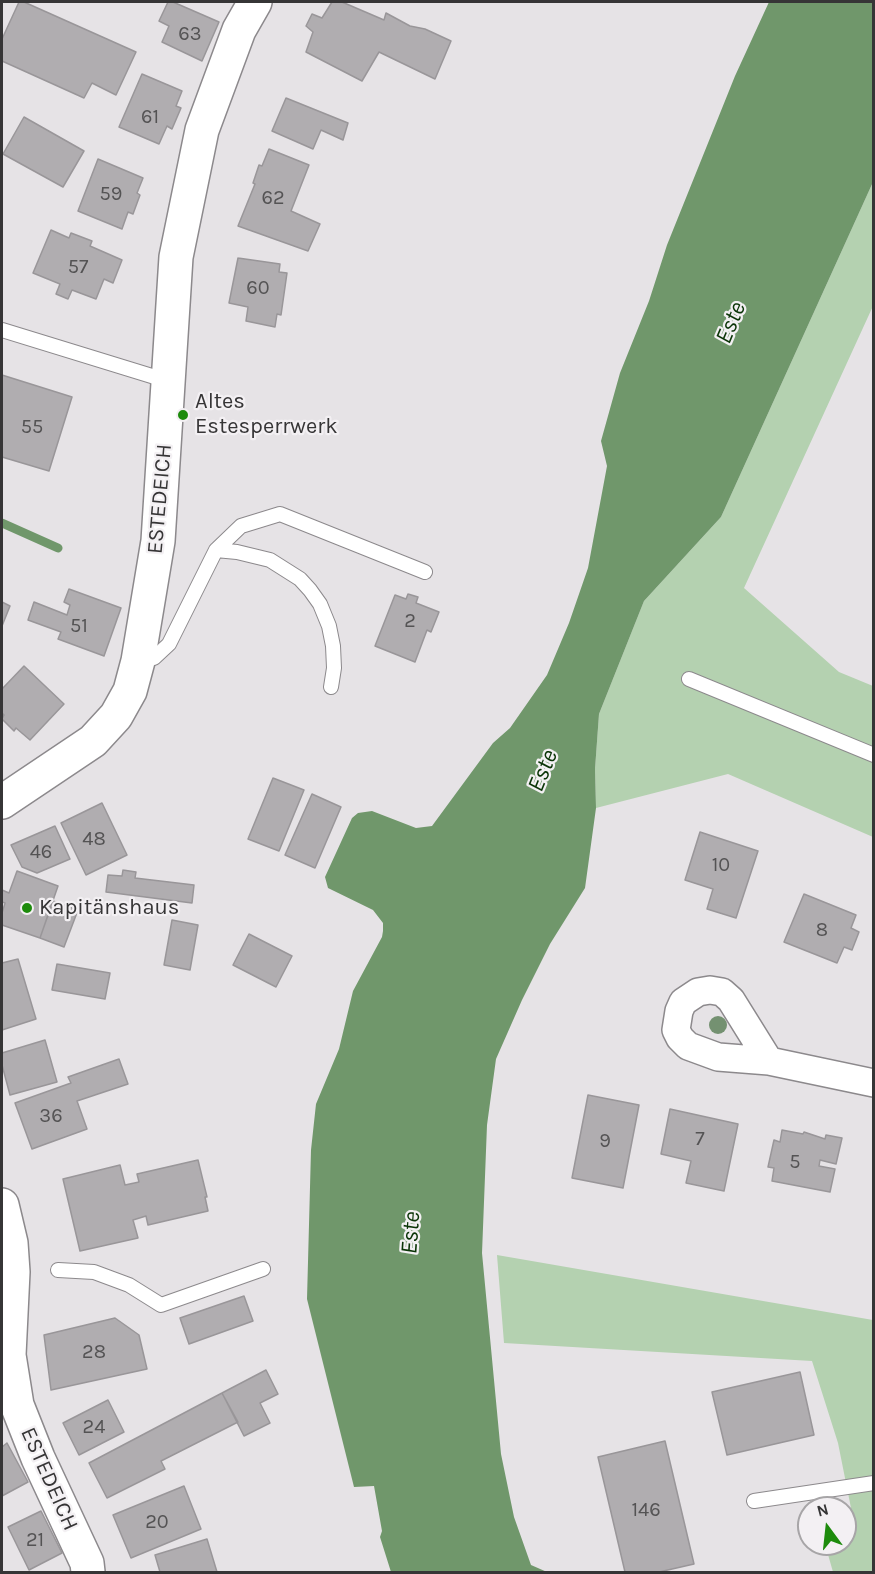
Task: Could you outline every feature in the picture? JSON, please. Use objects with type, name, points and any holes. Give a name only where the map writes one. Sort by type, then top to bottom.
[{"type":"street","name":"ESTEDEICH","points":[[2,802],[93,741],[116,716],[130,691],[138,661],[158,541],[176,257],[202,130],[239,30],[255,2]]},
{"type":"street","points":[[769,1061],[873,1083]]},
{"type":"street","name":"ESTEDEICH","points":[[2,1205],[11,1243],[7,1281],[9,1355],[17,1405],[38,1458],[87,1563],[88,1572]]},
{"type":"lane","points":[[2,330],[168,381]]},
{"type":"lane","points":[[138,661],[154,658],[169,644],[216,550],[241,526],[280,514],[425,572]]},
{"type":"lane","points":[[216,550],[237,552],[270,560],[300,579],[310,590],[320,604],[329,626],[334,668],[331,687]]},
{"type":"lane","points":[[689,679],[873,755]]},
{"type":"lane","points":[[58,1270],[94,1272],[129,1285],[161,1305],[263,1269]]},
{"type":"lane","points":[[754,1501],[873,1483]]},
{"type":"shaded area","points":[[873,182],[873,306],[744,588],[839,672],[873,686],[873,837],[728,774],[596,808],[595,769],[599,714],[644,601],[721,517]]},
{"type":"shaded area","points":[[497,1255],[873,1320],[873,1572],[833,1572],[828,1556],[857,1556],[857,1496],[849,1496],[838,1443],[812,1361],[504,1343]]},
{"type":"water","name":"Este","points":[[769,2],[873,2],[873,182],[721,517],[644,601],[599,714],[595,769],[596,808],[585,888],[550,944],[496,1059],[487,1125],[482,1253],[501,1454],[514,1517],[531,1565],[547,1572],[391,1572],[380,1537],[382,1531],[374,1486],[354,1487],[307,1299],[311,1150],[316,1104],[339,1049],[353,991],[383,931],[383,923],[373,910],[328,888],[325,877],[352,818],[358,813],[372,811],[416,828],[432,826],[493,743],[510,728],[547,675],[569,623],[588,568],[607,466],[601,441],[620,373],[649,301],[667,245],[735,76]]},
{"type":"building","points":[[19,2],[24,2],[136,52],[116,95],[92,83],[84,98],[2,61],[2,39]]},
{"type":"building","points":[[168,2],[173,2],[219,22],[202,61],[162,42],[169,26],[159,21]]},
{"type":"building","points":[[332,2],[342,2],[384,20],[386,13],[410,26],[425,29],[451,41],[435,79],[379,52],[362,81],[306,52],[313,32],[306,26],[312,14],[322,18]]},
{"type":"building","points":[[142,74],[182,91],[176,106],[181,108],[172,129],[167,126],[159,144],[119,127]]},
{"type":"building","points":[[286,98],[348,123],[343,140],[321,130],[313,149],[272,131]]},
{"type":"building","points":[[24,117],[84,151],[63,187],[3,154]]},
{"type":"building","points":[[269,149],[309,165],[291,211],[320,224],[308,251],[238,226],[255,184],[253,183],[259,165],[262,166]]},
{"type":"building","points":[[98,159],[143,178],[133,214],[128,212],[122,229],[78,211]]},
{"type":"building","points":[[51,230],[69,238],[71,233],[92,241],[90,246],[122,260],[113,283],[104,279],[96,299],[72,290],[68,299],[56,294],[60,284],[33,273]]},
{"type":"building","points":[[238,258],[280,264],[279,272],[287,273],[281,315],[277,314],[275,327],[246,321],[248,307],[229,303]]},
{"type":"building","points":[[2,375],[72,397],[49,471],[2,457]]},
{"type":"building","points":[[69,589],[121,608],[104,656],[58,639],[61,632],[28,620],[34,602],[67,615],[70,605],[64,602]]},
{"type":"building","points":[[408,594],[418,597],[416,603],[439,612],[431,632],[427,630],[415,662],[375,646],[395,595],[406,599]]},
{"type":"building","points":[[2,602],[10,606],[2,626]]},
{"type":"building","points":[[24,666],[64,704],[30,740],[16,728],[14,731],[2,719],[4,715],[2,713],[2,689]]},
{"type":"building","points":[[273,778],[304,790],[279,851],[248,839]]},
{"type":"building","points":[[312,794],[341,807],[315,868],[285,855]]},
{"type":"building","points":[[102,803],[127,855],[86,875],[61,823]]},
{"type":"building","points":[[55,826],[70,859],[37,873],[22,867],[11,845]]},
{"type":"building","points":[[700,832],[758,851],[736,918],[707,909],[713,889],[685,880]]},
{"type":"building","points":[[123,870],[136,872],[135,878],[194,885],[192,903],[106,892],[108,875],[122,876]]},
{"type":"building","name":"Kapitänshaus","points":[[17,871],[58,886],[40,938],[2,925],[5,903],[2,902],[2,890],[9,893]]},
{"type":"building","points":[[804,894],[856,915],[851,928],[859,932],[852,950],[844,947],[837,963],[784,942]]},
{"type":"building","points":[[53,901],[78,910],[64,947],[40,938]]},
{"type":"building","points":[[172,920],[198,925],[190,970],[164,965]]},
{"type":"building","points":[[249,934],[292,956],[276,987],[233,965]]},
{"type":"building","points":[[18,959],[36,1019],[2,1030],[2,963]]},
{"type":"building","points":[[57,964],[110,973],[105,999],[52,990]]},
{"type":"building","points":[[45,1040],[57,1082],[10,1095],[2,1065],[2,1053]]},
{"type":"building","points":[[119,1059],[128,1084],[77,1101],[87,1129],[32,1149],[15,1103],[71,1083],[68,1077]]},
{"type":"building","points":[[588,1095],[639,1105],[623,1188],[572,1178]]},
{"type":"building","points":[[670,1109],[738,1124],[724,1191],[686,1183],[691,1161],[661,1154]]},
{"type":"building","points":[[782,1130],[803,1134],[804,1132],[825,1139],[826,1135],[842,1138],[836,1164],[820,1160],[819,1166],[835,1169],[830,1192],[772,1181],[774,1168],[768,1167],[774,1140],[780,1142]]},
{"type":"building","points":[[198,1160],[208,1211],[148,1225],[146,1216],[133,1220],[138,1238],[80,1251],[63,1179],[120,1165],[125,1185],[139,1182],[137,1174]]},
{"type":"building","points":[[244,1296],[253,1321],[189,1344],[180,1318]]},
{"type":"building","points":[[115,1318],[139,1335],[147,1369],[51,1390],[44,1335]]},
{"type":"building","points":[[266,1370],[278,1394],[260,1403],[270,1423],[244,1436],[222,1393]]},
{"type":"building","points":[[800,1372],[814,1435],[727,1455],[712,1392]]},
{"type":"building","points":[[222,1393],[238,1422],[161,1461],[165,1469],[107,1498],[89,1463]]},
{"type":"building","points":[[108,1400],[124,1432],[79,1455],[63,1423]]},
{"type":"building","points":[[665,1441],[694,1564],[659,1572],[625,1572],[598,1457]]},
{"type":"building","points":[[7,1443],[28,1482],[2,1496],[2,1447]]},
{"type":"building","points":[[184,1486],[201,1529],[131,1558],[113,1515]]},
{"type":"building","points":[[41,1511],[62,1553],[29,1570],[8,1527]]},
{"type":"building","points":[[207,1539],[217,1572],[160,1572],[155,1555]]},
{"type":"waterway","points":[[2,523],[58,548]]},
{"type":"place","name":"Altes Estesperrwerk","points":[[183,415]]},
{"type":"place","name":"Kapitänshaus","points":[[27,908]]}]
